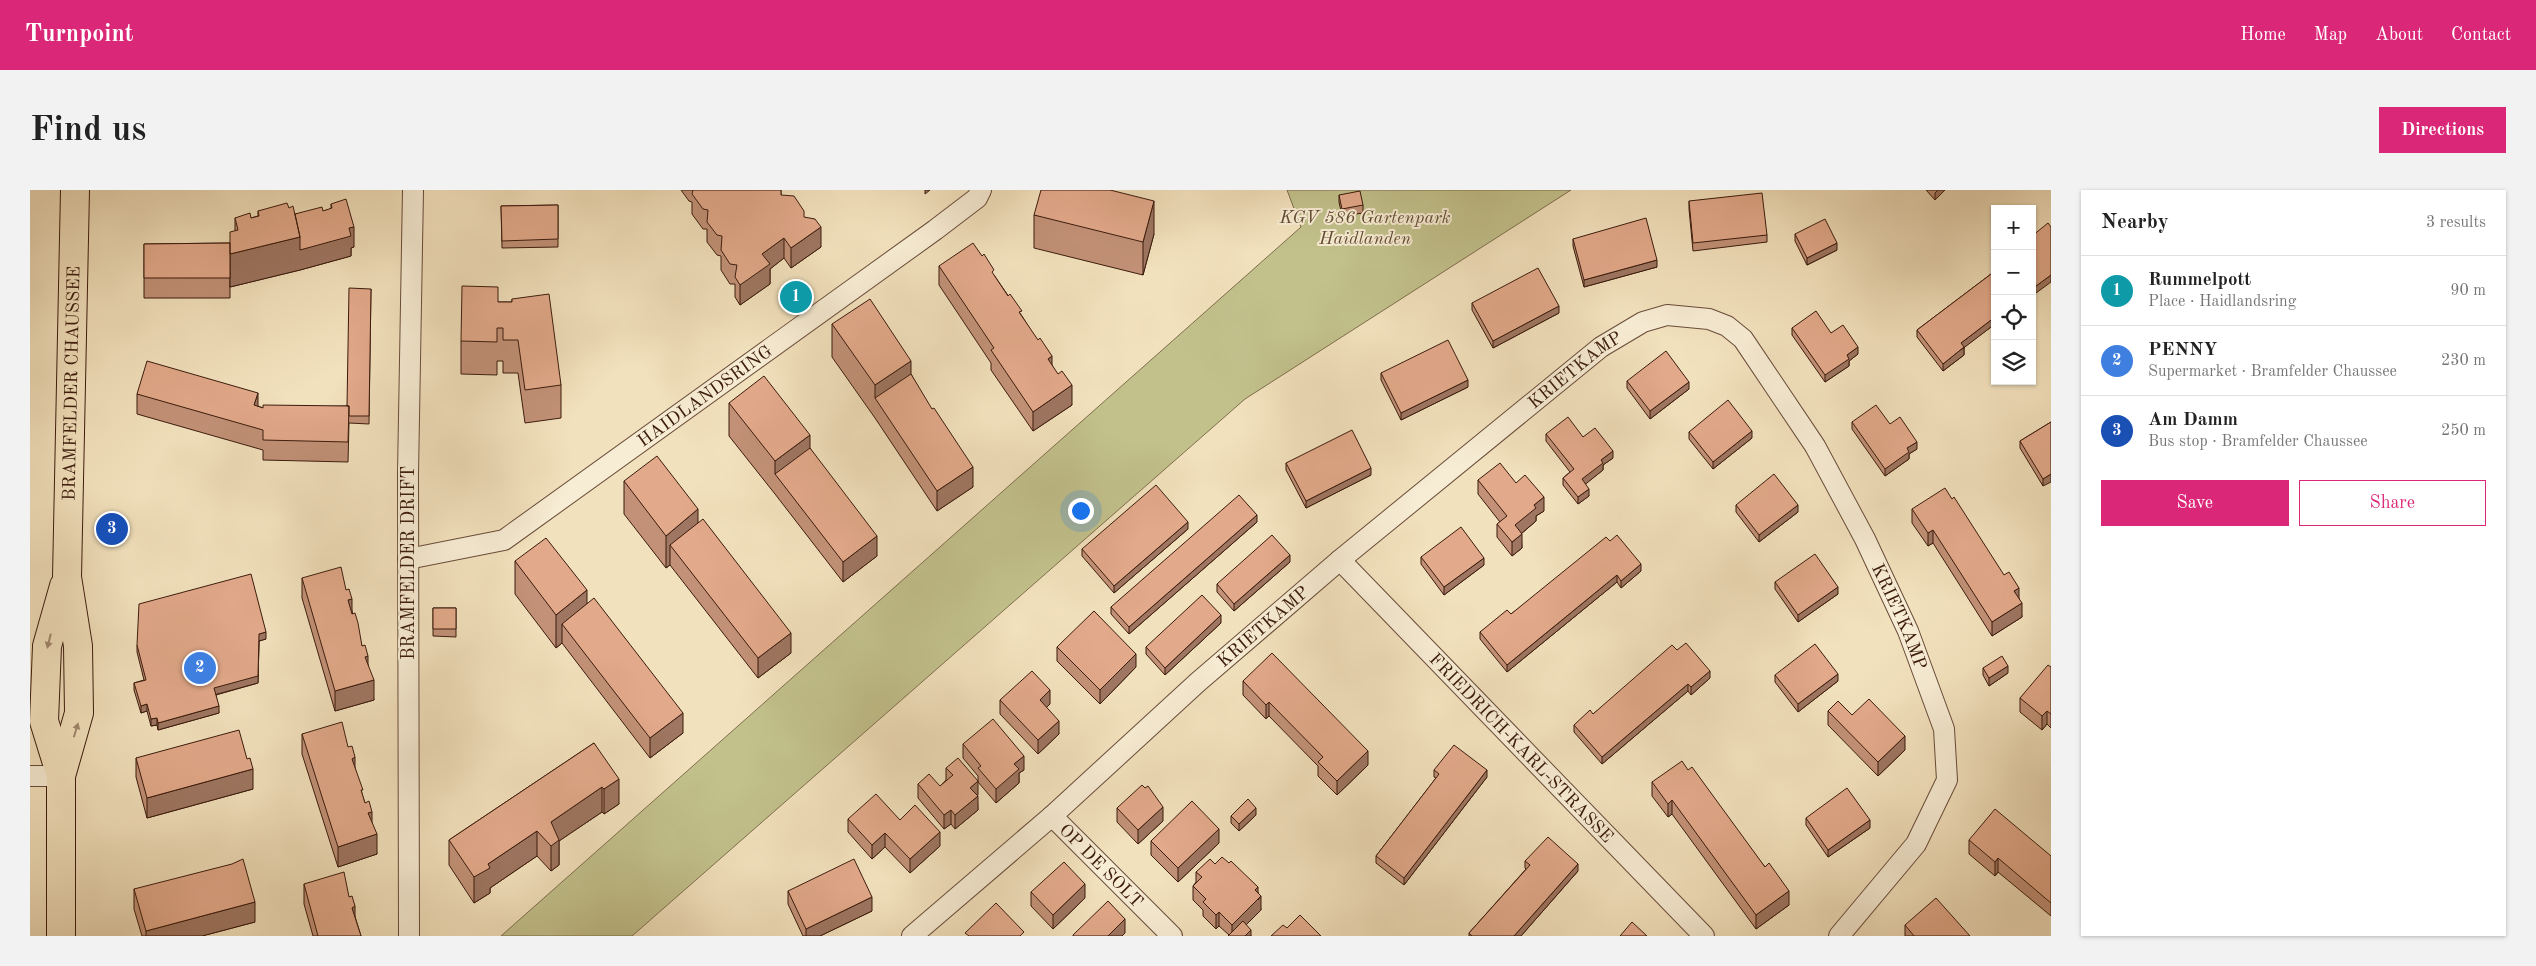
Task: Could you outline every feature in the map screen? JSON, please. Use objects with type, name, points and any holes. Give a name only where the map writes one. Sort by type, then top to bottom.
[{"type":"main road","name":"BRAMFELDER CHAUSSEE","points":[[61,936],[61,776],[79,713],[78,646],[67,577],[74,190]]},
{"type":"street","name":"BRAMFELDER DRIFT","points":[[409,936],[408,559],[413,190]]},
{"type":"street","name":"HAIDLANDSRING","points":[[408,559],[504,540],[935,230],[977,198],[981,190]]},
{"type":"street","name":"KRIETKAMP","points":[[912,936],[1052,816],[1198,682],[1340,560],[1601,347],[1643,322],[1667,315],[1709,318],[1727,326],[1757,356],[1816,446],[1865,539],[1908,631],[1944,729],[1947,780],[1916,844],[1839,936]]},
{"type":"street","name":"FRIEDRICH-KARL-STRASSE","points":[[1340,560],[1704,936]]},
{"type":"street","points":[[30,776],[61,776]]},
{"type":"street","name":"OP DE SOLT","points":[[1052,816],[1172,936]]},
{"type":"green space","name":"KGV 586 Gartenpark Haidlanden","points":[[1287,190],[1571,190],[1245,399],[632,936],[501,936],[1301,227]]},
{"type":"building","points":[[693,190],[781,190],[781,195],[794,196],[804,211],[804,217],[815,219],[821,227],[791,248],[784,238],[762,254],[770,264],[740,285],[735,277],[737,265],[730,264],[721,250],[722,236],[717,235],[707,222],[708,210],[703,209],[692,194]]},
{"type":"building","points":[[1041,190],[1110,190],[1154,201],[1143,242],[1034,215]]},
{"type":"building","points":[[1360,191],[1363,205],[1342,209],[1339,195]]},
{"type":"building","points":[[1762,193],[1767,235],[1693,243],[1689,201]]},
{"type":"building","points":[[346,199],[354,227],[349,228],[351,236],[300,250],[300,237],[295,214],[322,207],[323,211],[332,208],[331,204]]},
{"type":"building","points":[[287,203],[289,208],[293,206],[300,237],[230,254],[230,232],[238,230],[235,218],[250,213],[251,218],[259,216],[258,211]]},
{"type":"building","points":[[558,205],[558,239],[502,241],[501,206]]},
{"type":"building","points":[[1646,218],[1657,260],[1584,280],[1573,239]]},
{"type":"building","points":[[1825,219],[1837,243],[1807,258],[1795,234]]},
{"type":"building","points":[[2048,223],[2051,227],[2051,275],[2036,286],[2036,250],[2036,233]]},
{"type":"building","points":[[230,243],[230,278],[144,278],[144,244]]},
{"type":"building","points":[[973,243],[982,256],[984,254],[994,270],[992,272],[1008,296],[1010,294],[1022,311],[1019,312],[1038,340],[1040,338],[1052,356],[1048,359],[1058,374],[1062,371],[1072,385],[1033,412],[991,350],[994,348],[939,266]]},
{"type":"building","points":[[1538,268],[1559,306],[1493,341],[1472,303]]},
{"type":"building","points":[[1991,274],[1991,320],[1961,343],[1964,347],[1943,364],[1917,330]]},
{"type":"building","points":[[462,286],[498,287],[498,302],[512,302],[512,299],[549,294],[561,385],[525,390],[518,340],[503,340],[503,328],[497,328],[497,342],[461,341]]},
{"type":"building","points":[[349,288],[371,289],[369,416],[349,416],[349,406],[347,406]]},
{"type":"building","points":[[870,299],[911,361],[875,385],[832,324]]},
{"type":"building","points":[[1816,311],[1831,333],[1843,325],[1858,347],[1847,355],[1849,359],[1825,375],[1792,328]]},
{"type":"building","points":[[1448,340],[1468,380],[1401,413],[1381,373]]},
{"type":"building","points":[[1666,351],[1689,382],[1650,411],[1627,381]]},
{"type":"building","points":[[147,361],[258,393],[254,405],[263,408],[263,405],[349,406],[348,442],[263,440],[263,430],[137,394]]},
{"type":"building","points":[[911,374],[932,409],[934,408],[973,467],[937,491],[875,398]]},
{"type":"building","points":[[764,376],[810,435],[775,461],[729,403]]},
{"type":"building","points":[[1728,400],[1752,431],[1713,462],[1689,432]]},
{"type":"building","points":[[1876,405],[1890,424],[1900,417],[1917,442],[1907,448],[1909,452],[1885,469],[1852,422]]},
{"type":"building","points":[[1568,417],[1583,437],[1595,428],[1613,451],[1601,460],[1603,463],[1582,479],[1589,489],[1578,497],[1563,478],[1574,469],[1546,434]]},
{"type":"building","points":[[2051,422],[2051,474],[2043,479],[2020,441]]},
{"type":"building","points":[[1352,430],[1371,468],[1306,501],[1286,463]]},
{"type":"building","points":[[810,448],[877,536],[843,562],[775,474]]},
{"type":"building","points":[[657,456],[698,509],[666,536],[624,481]]},
{"type":"building","points":[[1500,463],[1516,483],[1525,475],[1544,497],[1534,505],[1536,508],[1515,525],[1522,534],[1512,542],[1497,524],[1507,516],[1478,480]]},
{"type":"building","points":[[1774,474],[1798,505],[1759,535],[1736,505]]},
{"type":"building","points":[[1156,485],[1188,522],[1114,586],[1082,549]]},
{"type":"building","points":[[1945,488],[1952,499],[1954,497],[2004,575],[2009,572],[2019,588],[2014,591],[2022,603],[1992,622],[1933,530],[1928,533],[1912,509]]},
{"type":"building","points":[[1239,495],[1257,515],[1129,627],[1111,607]]},
{"type":"building","points":[[703,519],[791,633],[758,658],[670,545]]},
{"type":"building","points":[[1461,527],[1484,558],[1444,587],[1421,557]]},
{"type":"building","points":[[1272,535],[1290,555],[1234,604],[1217,584]]},
{"type":"building","points":[[1617,535],[1641,564],[1621,581],[1617,575],[1507,665],[1480,632],[1507,610],[1511,614],[1606,537],[1610,541]]},
{"type":"building","points":[[546,538],[587,590],[556,615],[515,561]]},
{"type":"building","points":[[1815,554],[1838,587],[1798,615],[1775,582]]},
{"type":"building","points":[[341,567],[346,590],[349,589],[352,599],[348,600],[352,614],[355,613],[362,646],[365,645],[368,656],[365,657],[374,680],[335,691],[302,578]]},
{"type":"building","points":[[251,574],[266,632],[259,634],[258,676],[214,688],[219,706],[158,723],[157,718],[151,719],[147,704],[141,706],[134,683],[146,680],[137,645],[139,604]]},
{"type":"building","points":[[1202,595],[1221,615],[1165,668],[1146,647]]},
{"type":"building","points":[[594,598],[683,713],[650,738],[562,624]]},
{"type":"building","points":[[433,608],[456,608],[456,629],[433,629]]},
{"type":"building","points":[[1094,611],[1136,654],[1100,690],[1057,647]]},
{"type":"building","points":[[1686,643],[1710,671],[1691,687],[1688,684],[1602,757],[1574,725],[1590,710],[1593,714],[1672,645],[1677,650]]},
{"type":"building","points":[[1815,644],[1838,674],[1798,704],[1775,675]]},
{"type":"building","points":[[1272,653],[1368,751],[1337,781],[1318,762],[1323,757],[1269,702],[1266,705],[1243,681]]},
{"type":"building","points":[[2002,656],[2008,666],[1989,678],[1983,668]]},
{"type":"building","points":[[2048,665],[2051,667],[2051,714],[2047,711],[2042,716],[2020,698]]},
{"type":"building","points":[[1032,671],[1050,690],[1040,700],[1059,721],[1038,740],[1000,700]]},
{"type":"building","points":[[1869,699],[1905,736],[1878,762],[1828,711],[1838,701],[1852,715]]},
{"type":"building","points":[[993,719],[1024,756],[1014,764],[1019,769],[996,789],[978,768],[981,766],[963,744]]},
{"type":"building","points":[[342,722],[348,747],[352,746],[355,757],[352,759],[363,790],[361,790],[365,803],[369,801],[372,812],[368,813],[377,834],[338,847],[302,734]]},
{"type":"building","points":[[239,730],[247,759],[250,758],[253,769],[147,798],[136,758]]},
{"type":"building","points":[[594,743],[619,779],[604,789],[602,787],[551,822],[559,840],[551,846],[537,831],[488,864],[490,868],[474,877],[449,840]]},
{"type":"building","points":[[1454,745],[1487,770],[1404,878],[1376,856],[1439,774],[1434,770]]},
{"type":"building","points":[[958,758],[978,781],[970,788],[978,796],[955,815],[951,810],[944,815],[918,784],[929,774],[940,786],[953,775],[946,768]]},
{"type":"building","points":[[1682,761],[1688,770],[1692,767],[1765,867],[1769,863],[1789,891],[1756,915],[1672,800],[1668,804],[1652,782]]},
{"type":"building","points":[[1142,785],[1145,788],[1148,786],[1163,807],[1138,830],[1117,808]]},
{"type":"building","points":[[1847,788],[1870,820],[1828,850],[1806,818]]},
{"type":"building","points":[[876,794],[900,820],[915,805],[940,832],[910,859],[885,833],[872,845],[848,819]]},
{"type":"building","points":[[1248,799],[1256,808],[1239,824],[1231,816]]},
{"type":"building","points":[[1192,801],[1219,829],[1178,868],[1151,841]]},
{"type":"building","points":[[1995,809],[2051,856],[2051,903],[1998,858],[1995,862],[1969,840]]},
{"type":"building","points":[[1548,837],[1578,864],[1514,936],[1472,936],[1469,933],[1530,865],[1525,861]]},
{"type":"building","points":[[1222,857],[1229,863],[1231,861],[1258,887],[1255,890],[1261,896],[1232,925],[1219,912],[1216,915],[1203,902],[1206,899],[1193,886],[1202,877],[1196,872],[1210,859],[1215,864]]},
{"type":"building","points":[[243,859],[255,902],[146,931],[134,889],[232,864]]},
{"type":"building","points":[[854,859],[872,897],[806,929],[788,891]]},
{"type":"building","points":[[1064,862],[1085,884],[1053,915],[1031,892]]},
{"type":"building","points":[[344,872],[349,897],[352,896],[355,906],[352,908],[361,936],[318,936],[304,884]]},
{"type":"building","points":[[1936,898],[1970,936],[1914,936],[1905,925]]},
{"type":"building","points":[[1108,901],[1125,919],[1108,936],[1073,936],[1073,935]]},
{"type":"building","points":[[996,903],[1024,932],[1020,936],[969,936],[965,933]]},
{"type":"building","points":[[1300,915],[1321,936],[1271,936],[1283,925],[1287,928]]},
{"type":"building","points":[[1243,921],[1251,930],[1245,936],[1228,936]]},
{"type":"building","points":[[1632,922],[1647,936],[1620,936]]},
{"type":"place","name":"Rummelpott","points":[[796,297]]},
{"type":"place","name":"Am Damm","points":[[112,529]]},
{"type":"place","name":"PENNY","points":[[200,668]]}]
